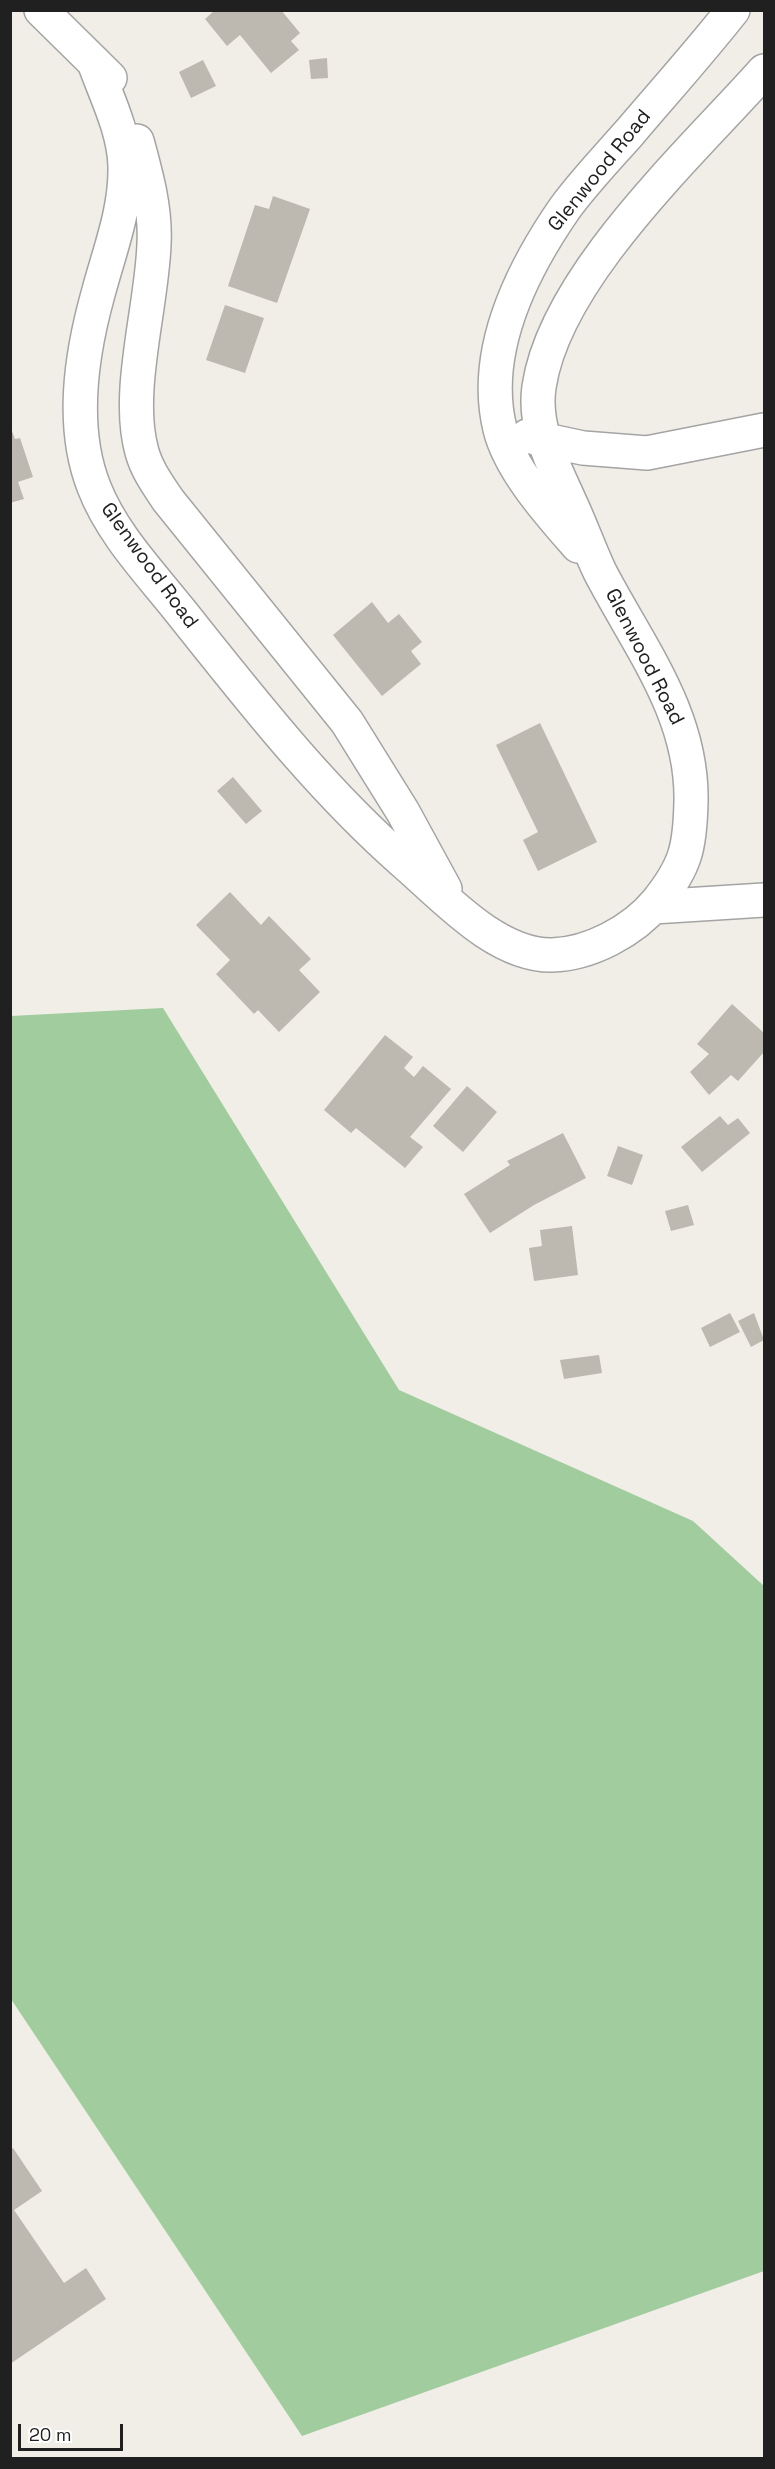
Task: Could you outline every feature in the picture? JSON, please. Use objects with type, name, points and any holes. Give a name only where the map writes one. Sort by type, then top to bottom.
[{"type":"street","name":"Glenwood Road","points":[[41,10],[114,81],[124,96],[152,201],[155,225],[152,279],[136,414],[147,467],[168,500],[347,722],[403,812],[456,909]]},
{"type":"street","name":"Glenwood Road","points":[[599,570],[533,490],[510,453],[500,431],[495,387],[497,358],[529,265],[566,207],[733,10]]},
{"type":"street","name":"Glenwood Road","points":[[94,62],[119,129],[125,165],[120,214],[97,297],[81,374],[82,440],[95,491],[107,514],[151,574],[299,758],[379,840],[470,921],[507,942],[542,955],[554,955],[615,936],[653,907],[684,859],[690,842],[691,765],[688,749],[664,688],[599,570],[555,472],[539,417],[539,385],[559,327],[582,287],[638,210],[765,70]]},
{"type":"street","points":[[500,431],[583,448],[647,453],[765,430]]},
{"type":"street","points":[[653,907],[765,900]]},
{"type":"green space","points":[[163,1008],[399,1390],[693,1521],[764,1586],[764,2271],[302,2436],[11,1999],[11,1016]]},
{"type":"building","points":[[215,10],[281,10],[300,33],[291,41],[299,50],[271,73],[240,35],[227,46],[205,19]]},
{"type":"building","points":[[327,58],[328,78],[311,79],[309,60]]},
{"type":"building","points":[[203,60],[216,86],[191,98],[179,72]]},
{"type":"building","points":[[273,196],[310,209],[277,303],[228,286],[255,205],[269,209]]},
{"type":"building","points":[[225,305],[264,318],[245,373],[206,360]]},
{"type":"building","points":[[10,426],[15,439],[20,438],[33,477],[18,482],[24,499],[10,503]]},
{"type":"building","points":[[372,602],[388,623],[399,614],[422,642],[411,651],[421,664],[382,696],[333,635]]},
{"type":"building","points":[[540,723],[597,842],[538,871],[523,840],[538,832],[496,745]]},
{"type":"building","points":[[233,777],[262,811],[246,824],[217,791]]},
{"type":"building","points":[[230,892],[261,925],[269,916],[311,959],[299,970],[320,992],[279,1032],[258,1010],[254,1014],[216,974],[230,960],[196,925]]},
{"type":"building","points":[[732,1004],[764,1033],[764,1052],[738,1081],[731,1075],[709,1095],[690,1072],[709,1054],[697,1044]]},
{"type":"building","points":[[385,1035],[413,1057],[404,1068],[414,1077],[423,1066],[451,1089],[410,1137],[423,1147],[405,1168],[356,1128],[351,1133],[324,1110]]},
{"type":"building","points":[[467,1086],[497,1112],[463,1152],[433,1126]]},
{"type":"building","points":[[720,1116],[728,1125],[738,1118],[750,1133],[702,1172],[681,1147]]},
{"type":"building","points":[[563,1133],[586,1178],[534,1205],[490,1233],[464,1194],[510,1165],[507,1161]]},
{"type":"building","points":[[618,1146],[643,1155],[632,1185],[607,1176]]},
{"type":"building","points":[[688,1205],[694,1225],[671,1231],[665,1211]]},
{"type":"building","points":[[572,1226],[578,1275],[534,1281],[529,1248],[542,1246],[540,1230]]},
{"type":"building","points":[[730,1313],[740,1332],[710,1347],[701,1328]]},
{"type":"building","points":[[754,1313],[764,1340],[751,1347],[738,1321]]},
{"type":"building","points":[[599,1355],[602,1373],[564,1379],[560,1360]]},
{"type":"building","points":[[13,2148],[42,2191],[14,2210],[64,2283],[86,2268],[106,2299],[10,2364],[10,2150]]}]
